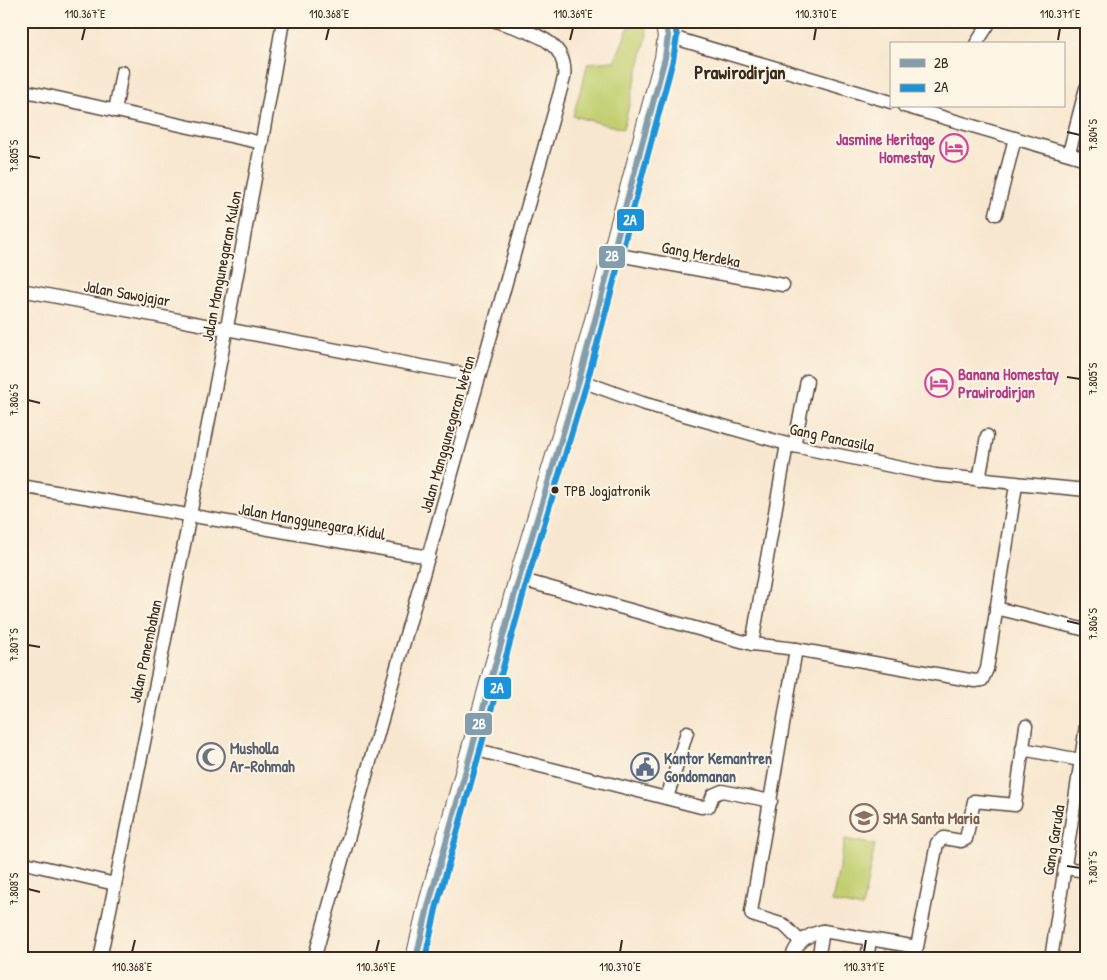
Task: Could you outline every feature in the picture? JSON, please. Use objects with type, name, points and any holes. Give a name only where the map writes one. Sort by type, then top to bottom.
[{"type":"main road","points":[[416,959],[428,907],[519,579],[579,380],[613,254],[665,58],[666,29]]},
{"type":"street","name":"Jalan Mangunegaran Kulon","points":[[190,517],[284,21]]},
{"type":"street","name":"Jalan Manggunegaran Wetan","points":[[314,959],[564,78],[566,65],[560,52],[552,44],[535,35],[496,21]]},
{"type":"street","points":[[977,42],[988,25]]},
{"type":"street","points":[[666,29],[890,102]]},
{"type":"street","points":[[115,111],[122,72]]},
{"type":"street","points":[[1070,153],[1086,88]]},
{"type":"street","points":[[21,90],[262,143]]},
{"type":"street","points":[[920,108],[935,110],[1015,138],[1086,159]]},
{"type":"street","points":[[996,214],[1015,138]]},
{"type":"street","name":"Gang Merdeka","points":[[613,254],[783,285]]},
{"type":"street","name":"Jalan Sawojajar","points":[[21,290],[226,327],[479,377]]},
{"type":"street","name":"Gang Pancasila","points":[[579,380],[642,403],[790,445],[934,476],[1086,490]]},
{"type":"street","points":[[752,644],[790,445],[806,381]]},
{"type":"street","points":[[979,480],[987,436]]},
{"type":"street","points":[[519,579],[752,644],[796,649],[980,681],[985,676],[1016,485]]},
{"type":"street","points":[[21,486],[190,517]]},
{"type":"street","name":"Jalan Manggunegara Kidul","points":[[190,517],[429,558]]},
{"type":"street","name":"Jalan Panembahan","points":[[100,959],[190,517]]},
{"type":"street","points":[[996,608],[1086,630]]},
{"type":"street","points":[[796,649],[751,914],[784,925],[801,942]]},
{"type":"street","points":[[792,959],[801,942],[815,933],[823,931],[917,947],[937,842],[944,838],[961,841],[966,839],[974,801],[1015,805],[1026,726]]},
{"type":"street","name":"Gang Garuda","points":[[1051,959],[1065,868],[1080,811],[1080,760],[1086,726]]},
{"type":"street","points":[[667,798],[687,732]]},
{"type":"street","points":[[473,749],[706,807],[713,795],[722,791],[771,801]]},
{"type":"street","points":[[1022,749],[1080,760]]},
{"type":"street","points":[[21,862],[115,884]]},
{"type":"street","points":[[1065,868],[1086,871]]},
{"type":"street","points":[[818,959],[823,931]]},
{"type":"street","points":[[867,959],[870,940]]},
{"type":"green space","points":[[631,21],[645,21],[647,35],[623,129],[573,116],[588,63],[615,61]]},
{"type":"green space","points":[[845,839],[875,845],[862,908],[832,902]]},
{"type":"transit line","name":"2B","points":[[416,959],[428,907],[519,579],[579,380],[665,58],[668,36],[665,21]]},
{"type":"transit line","name":"2A","points":[[425,959],[436,909],[527,581],[587,382],[673,60],[677,36],[674,21]]},
{"type":"place","name":"Jasmine Heritage Homestay","points":[[954,148]]},
{"type":"place","name":"Banana Homestay Prawirodirjan","points":[[939,383]]},
{"type":"place","name":"TPB Jogjatronik","points":[[555,490]]},
{"type":"place","name":"Musholla Ar-Rohmah","points":[[211,757]]},
{"type":"place","name":"Kantor Kemantren Gondomanan","points":[[645,767]]},
{"type":"place","name":"SMA Santa Maria","points":[[864,818]]},
{"type":"district","name":"Prawirodirjan","points":[[740,72]]}]
